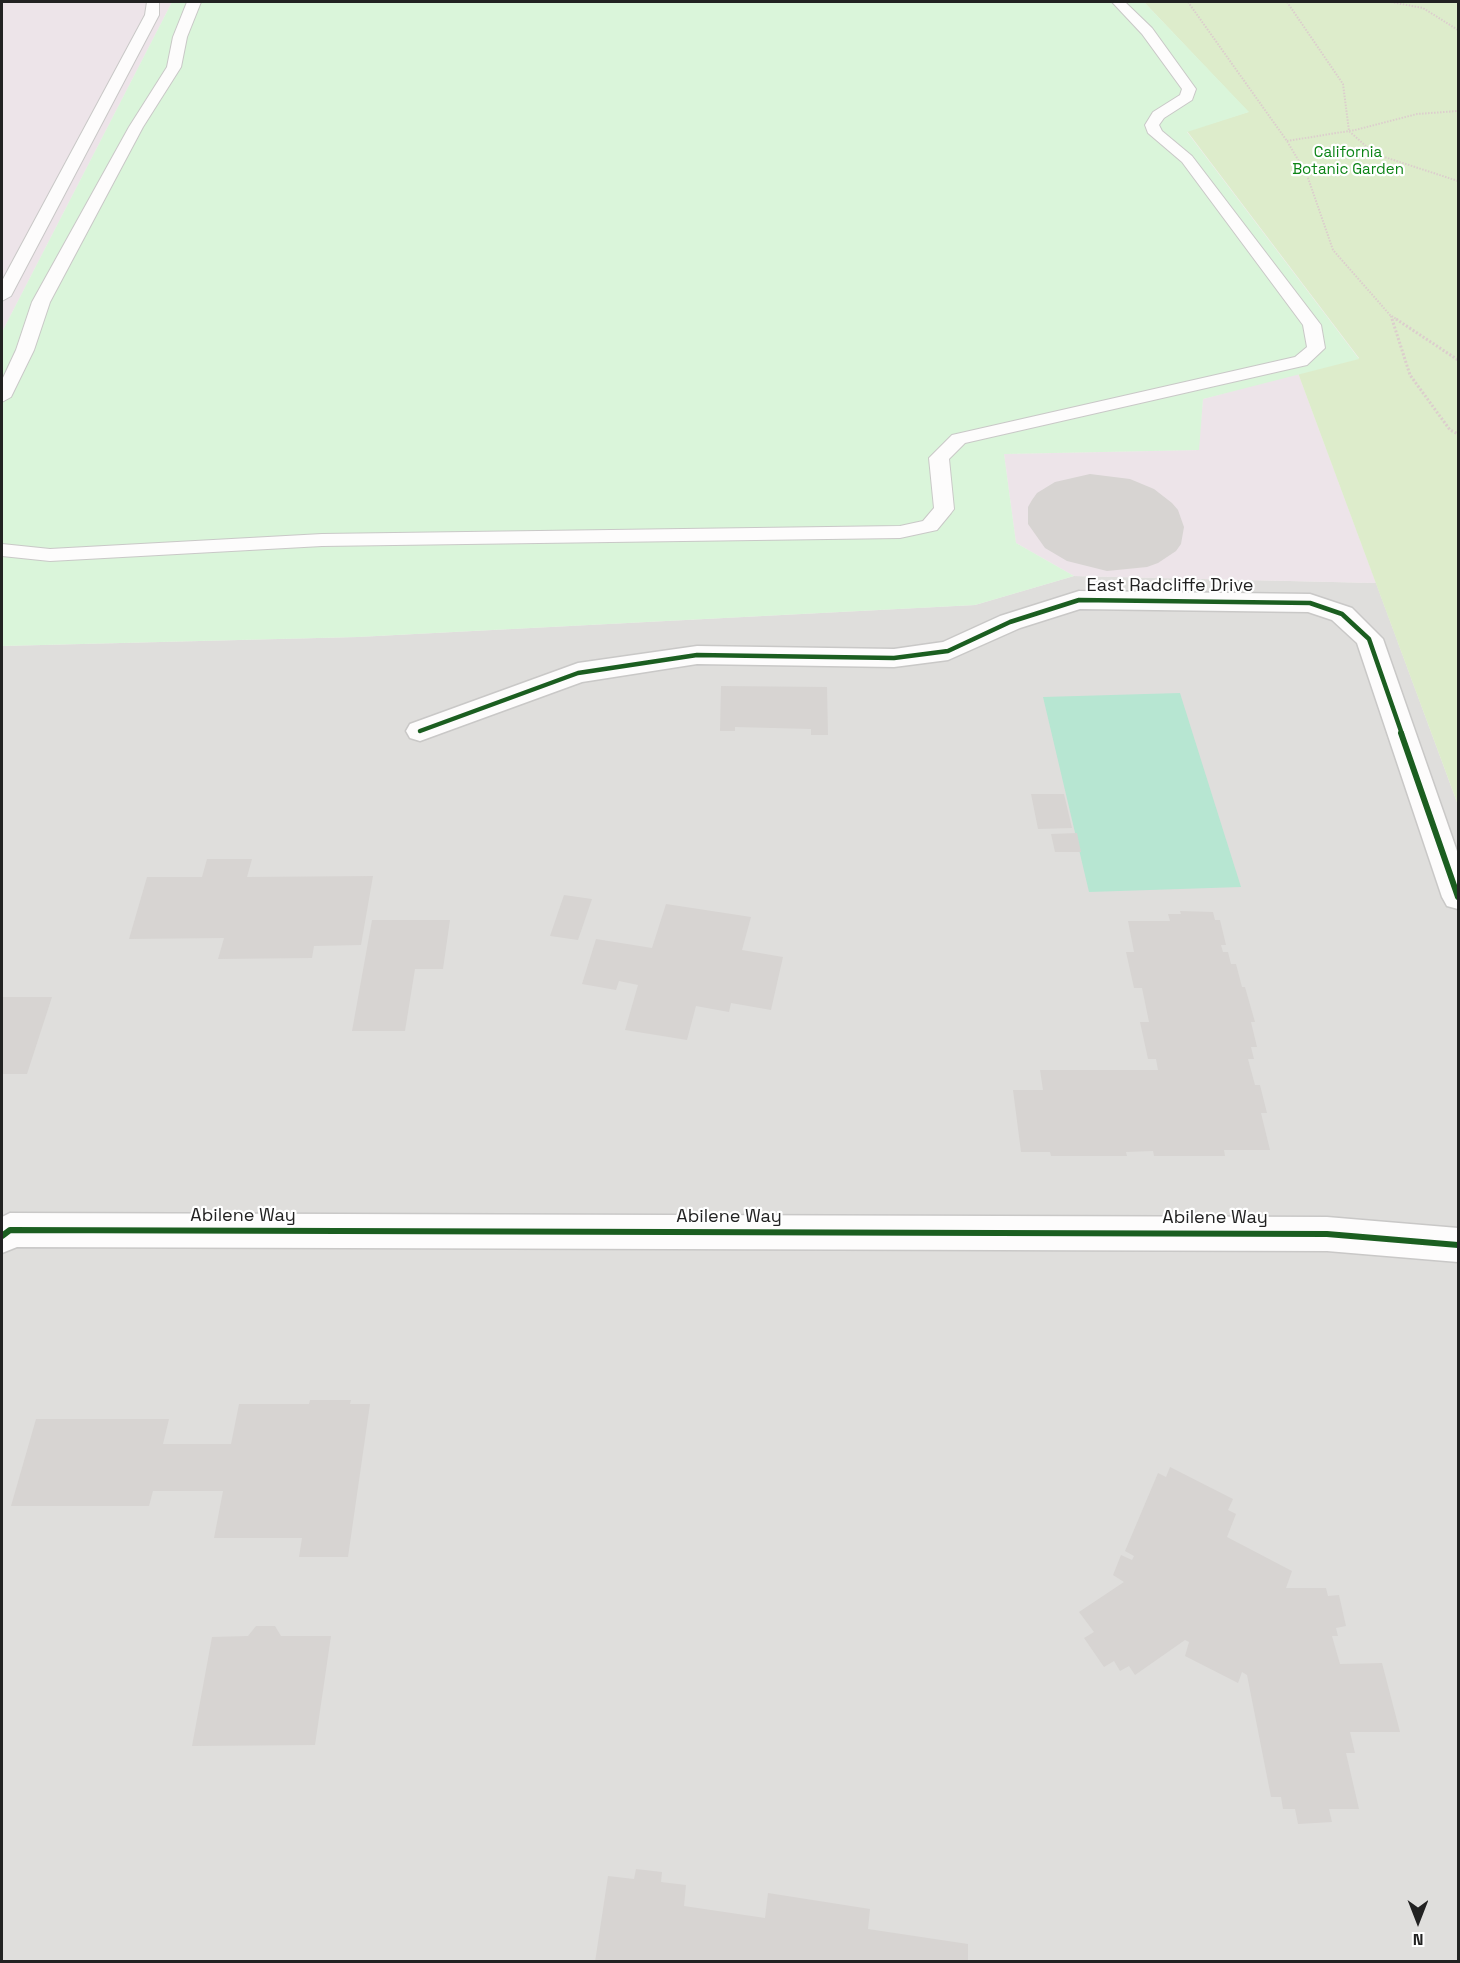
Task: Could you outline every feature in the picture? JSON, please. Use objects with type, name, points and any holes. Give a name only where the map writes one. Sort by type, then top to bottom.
[{"type":"street","name":"East Radcliffe Drive","points":[[420,731],[578,673],[697,656],[894,658],[948,651],[1010,621],[1079,600],[1310,603],[1342,614],[1369,639],[1458,897]]},
{"type":"street","name":"Abilene Way","points":[[2,1236],[10,1230],[1316,1233],[1458,1245]]},
{"type":"lane","points":[[2,296],[152,15],[153,2]]},
{"type":"lane","points":[[2,397],[25,350],[40,302],[136,128],[174,67],[180,37],[194,2]]},
{"type":"lane","points":[[2,550],[51,555],[322,540],[900,532],[930,526],[944,508],[939,458],[960,439],[999,428],[1300,361],[1316,348],[1312,325],[1187,159],[1156,133],[1152,125],[1158,115],[1187,97],[1189,90],[1147,31],[1118,2]]},
{"type":"path","points":[[1188,2],[1287,141],[1307,175],[1333,250],[1390,315],[1458,360]]},
{"type":"path","points":[[1287,2],[1343,84],[1349,131],[1375,154],[1458,181]]},
{"type":"path","points":[[1391,2],[1423,8],[1458,30]]},
{"type":"path","points":[[1287,141],[1349,131],[1417,114],[1458,111]]},
{"type":"path","points":[[1390,315],[1410,375],[1450,430],[1458,434]]},
{"type":"shaded area","points":[[2,2],[172,2],[2,332]]},
{"type":"shaded area","points":[[1298,373],[1376,583],[1074,576],[1016,543],[1004,454],[1198,450],[1203,399]]},
{"type":"shaded area","points":[[1074,576],[1376,583],[1458,805],[1458,1961],[2,1961],[2,646],[357,637],[975,605]]},
{"type":"green space","points":[[172,2],[1144,2],[1249,112],[1187,132],[1359,359],[1203,399],[1199,450],[1004,454],[1016,543],[1074,576],[975,605],[357,637],[2,646],[2,332]]},
{"type":"green space","name":"California Botanic Garden","points":[[1144,2],[1458,2],[1458,805],[1298,373],[1359,358],[1187,131],[1248,112]]},
{"type":"green space","points":[[1180,693],[1241,887],[1089,892],[1043,697]]},
{"type":"building","points":[[1090,474],[1130,479],[1154,489],[1172,503],[1178,510],[1184,527],[1181,544],[1176,551],[1158,563],[1147,567],[1107,571],[1067,561],[1045,548],[1028,524],[1028,507],[1032,500],[1037,493],[1055,482]]},
{"type":"building","points":[[721,686],[827,687],[828,735],[811,735],[811,729],[735,727],[735,731],[720,731]]},
{"type":"building","points":[[1031,794],[1064,794],[1072,828],[1038,829]]},
{"type":"building","points":[[1077,833],[1081,852],[1055,852],[1051,834]]},
{"type":"building","points":[[207,859],[252,859],[247,877],[373,876],[361,945],[314,946],[312,958],[218,959],[224,938],[129,939],[147,877],[202,877]]},
{"type":"building","points":[[564,895],[592,899],[578,940],[550,936]]},
{"type":"building","points":[[666,904],[751,917],[742,950],[783,957],[771,1010],[731,1003],[729,1012],[696,1006],[687,1040],[625,1030],[638,985],[619,981],[616,990],[582,984],[596,939],[652,948]]},
{"type":"building","points":[[1180,911],[1213,912],[1215,920],[1220,920],[1226,945],[1221,945],[1223,952],[1228,952],[1231,964],[1236,964],[1255,1022],[1251,1022],[1257,1047],[1251,1047],[1254,1059],[1248,1059],[1255,1085],[1260,1085],[1267,1113],[1261,1113],[1270,1150],[1224,1150],[1225,1156],[1154,1156],[1153,1151],[1126,1152],[1127,1156],[1051,1156],[1050,1152],[1021,1152],[1013,1090],[1043,1090],[1040,1070],[1158,1070],[1156,1059],[1148,1059],[1140,1022],[1149,1022],[1142,988],[1134,988],[1126,952],[1134,952],[1128,921],[1170,921],[1168,914],[1181,914]]},
{"type":"building","points":[[372,920],[450,920],[443,969],[415,969],[405,1031],[352,1031]]},
{"type":"building","points":[[2,997],[52,997],[27,1074],[2,1074]]},
{"type":"building","points":[[310,1400],[351,1400],[350,1404],[370,1404],[348,1557],[299,1557],[302,1538],[214,1538],[223,1491],[153,1491],[149,1506],[11,1506],[36,1419],[169,1419],[163,1444],[231,1444],[239,1404],[309,1404]]},
{"type":"building","points":[[1170,1467],[1233,1499],[1228,1510],[1236,1514],[1227,1537],[1292,1571],[1286,1588],[1326,1588],[1328,1596],[1339,1595],[1346,1626],[1336,1628],[1338,1636],[1332,1636],[1340,1664],[1382,1663],[1400,1732],[1350,1732],[1355,1753],[1346,1753],[1359,1809],[1329,1809],[1332,1822],[1298,1824],[1295,1809],[1283,1809],[1281,1797],[1271,1797],[1247,1675],[1242,1672],[1238,1683],[1185,1656],[1189,1642],[1185,1640],[1135,1675],[1129,1666],[1120,1671],[1114,1661],[1104,1667],[1084,1638],[1094,1632],[1079,1612],[1124,1582],[1113,1575],[1121,1555],[1132,1560],[1134,1556],[1125,1551],[1158,1473],[1166,1477]]},
{"type":"building","points":[[256,1626],[275,1626],[281,1636],[331,1636],[315,1745],[192,1746],[212,1637],[248,1636]]},
{"type":"building","points":[[636,1869],[662,1872],[661,1882],[686,1885],[684,1906],[765,1918],[768,1893],[870,1909],[868,1929],[968,1944],[968,1962],[595,1962],[608,1876],[634,1879]]},
{"type":"cycle path","points":[[420,731],[578,673],[697,655],[894,658],[948,651],[1010,622],[1079,600],[1310,603],[1342,614],[1369,639],[1458,897]]},
{"type":"cycle path","points":[[2,1236],[10,1230],[1327,1234],[1458,1245]]}]
